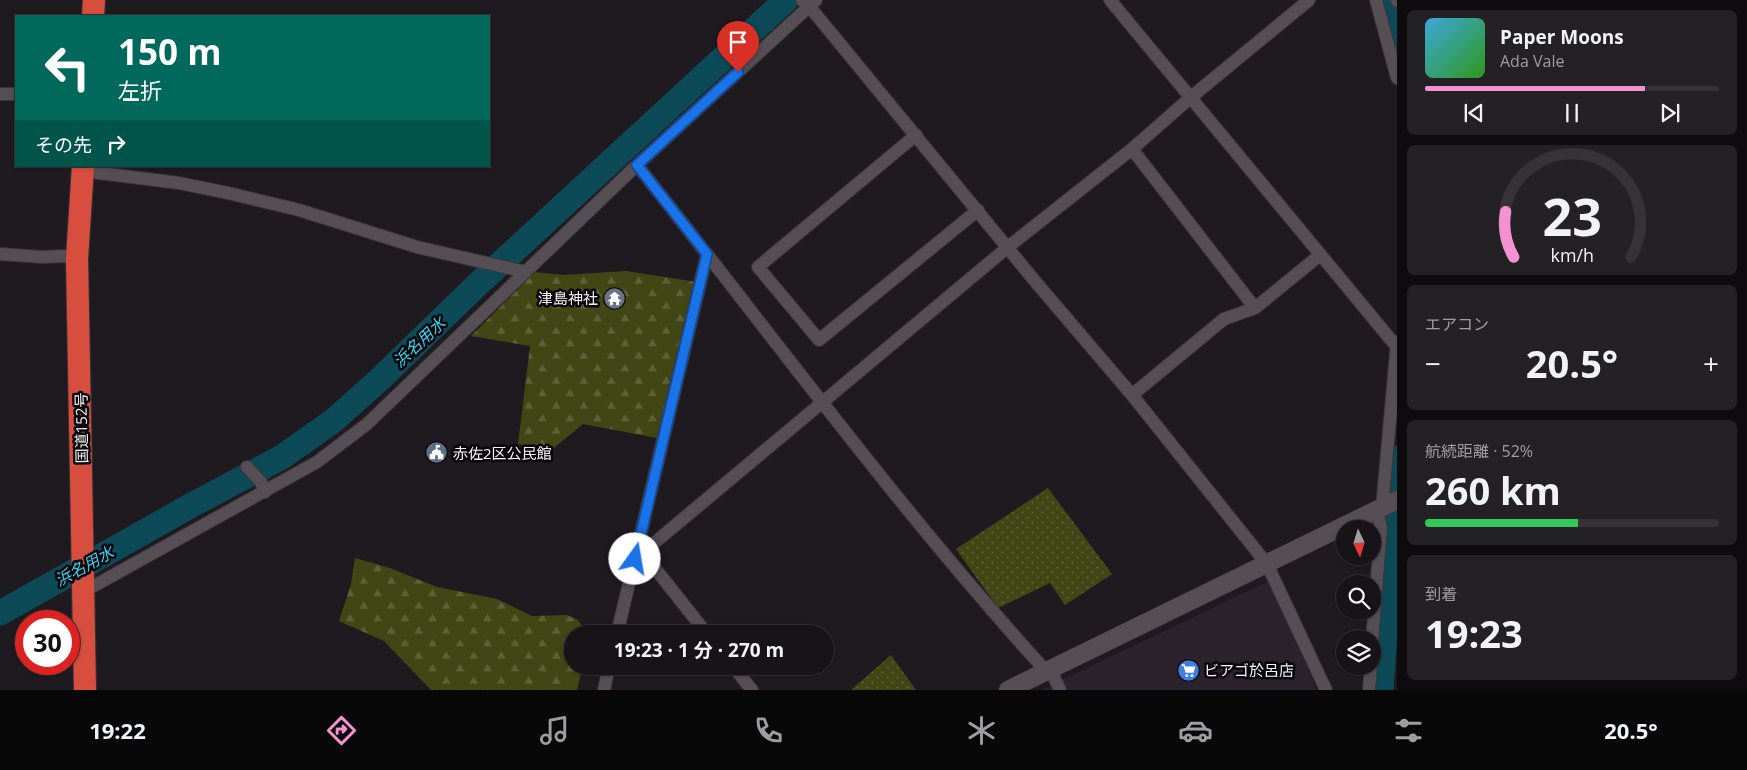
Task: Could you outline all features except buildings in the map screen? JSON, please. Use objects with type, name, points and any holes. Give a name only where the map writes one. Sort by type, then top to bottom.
[{"type":"highway","points":[[93,15],[94,0]]},
{"type":"highway","name":"国道152号","points":[[83,169],[77,259],[84,547],[85,690]]},
{"type":"street","points":[[1110,0],[1396,346]]},
{"type":"street","points":[[635,559],[1008,247],[1132,149],[1190,98],[1309,0]]},
{"type":"street","points":[[1376,0],[1397,78]]},
{"type":"street","points":[[84,586],[263,487],[317,462],[367,424],[520,270],[637,165],[808,2],[1008,247],[1132,395],[1267,564],[1326,690]]},
{"type":"street","points":[[0,94],[15,94]]},
{"type":"street","points":[[916,135],[758,267],[818,340],[978,210]]},
{"type":"street","points":[[1132,149],[1255,308]]},
{"type":"street","points":[[637,165],[822,403],[992,612],[1046,671],[1053,675],[1060,690]]},
{"type":"street","points":[[83,169],[179,183],[228,193],[299,210],[417,247],[520,270]]},
{"type":"street","points":[[0,254],[42,257],[68,256],[77,259]]},
{"type":"street","points":[[619,625],[707,254]]},
{"type":"street","points":[[1132,395],[1224,319],[1255,308],[1320,255]]},
{"type":"street","points":[[1373,630],[1381,528],[1386,506],[1397,342]]},
{"type":"street","points":[[247,467],[263,487]]},
{"type":"street","points":[[1008,690],[1386,506]]},
{"type":"street","points":[[635,559],[650,562],[700,625]]},
{"type":"street","points":[[604,690],[607,675]]},
{"type":"street","points":[[740,675],[752,690]]},
{"type":"street","points":[[1369,690],[1370,675]]},
{"type":"shaded area","points":[[1269,581],[1317,690],[1041,690]]},
{"type":"green space","points":[[626,271],[697,282],[662,439],[583,424],[549,452],[518,444],[530,346],[471,336],[535,272],[563,275]]},
{"type":"green space","points":[[1048,488],[1112,574],[1065,605],[1050,583],[998,608],[956,549]]},
{"type":"green space","points":[[355,558],[390,568],[437,587],[497,599],[532,616],[567,615],[578,620],[581,625],[564,625],[564,675],[581,675],[577,690],[431,690],[384,641],[339,621],[351,584]]},
{"type":"green space","points":[[891,655],[916,690],[851,690]]},
{"type":"waterway","name":"浜名用水","points":[[0,613],[190,506],[282,457],[333,421],[379,380],[476,286],[786,0]]},
{"type":"waterway","points":[[1386,0],[1397,46]]},
{"type":"waterway","points":[[1381,690],[1397,458]]},
{"type":"place","name":"津島神社","points":[[614,298]]},
{"type":"place","name":"赤佐2区公民館","points":[[437,453]]},
{"type":"place","name":"ビアゴ於呂店","points":[[1188,670]]},
{"type":"route","points":[[635,559],[707,254],[637,165],[738,72]]}]
